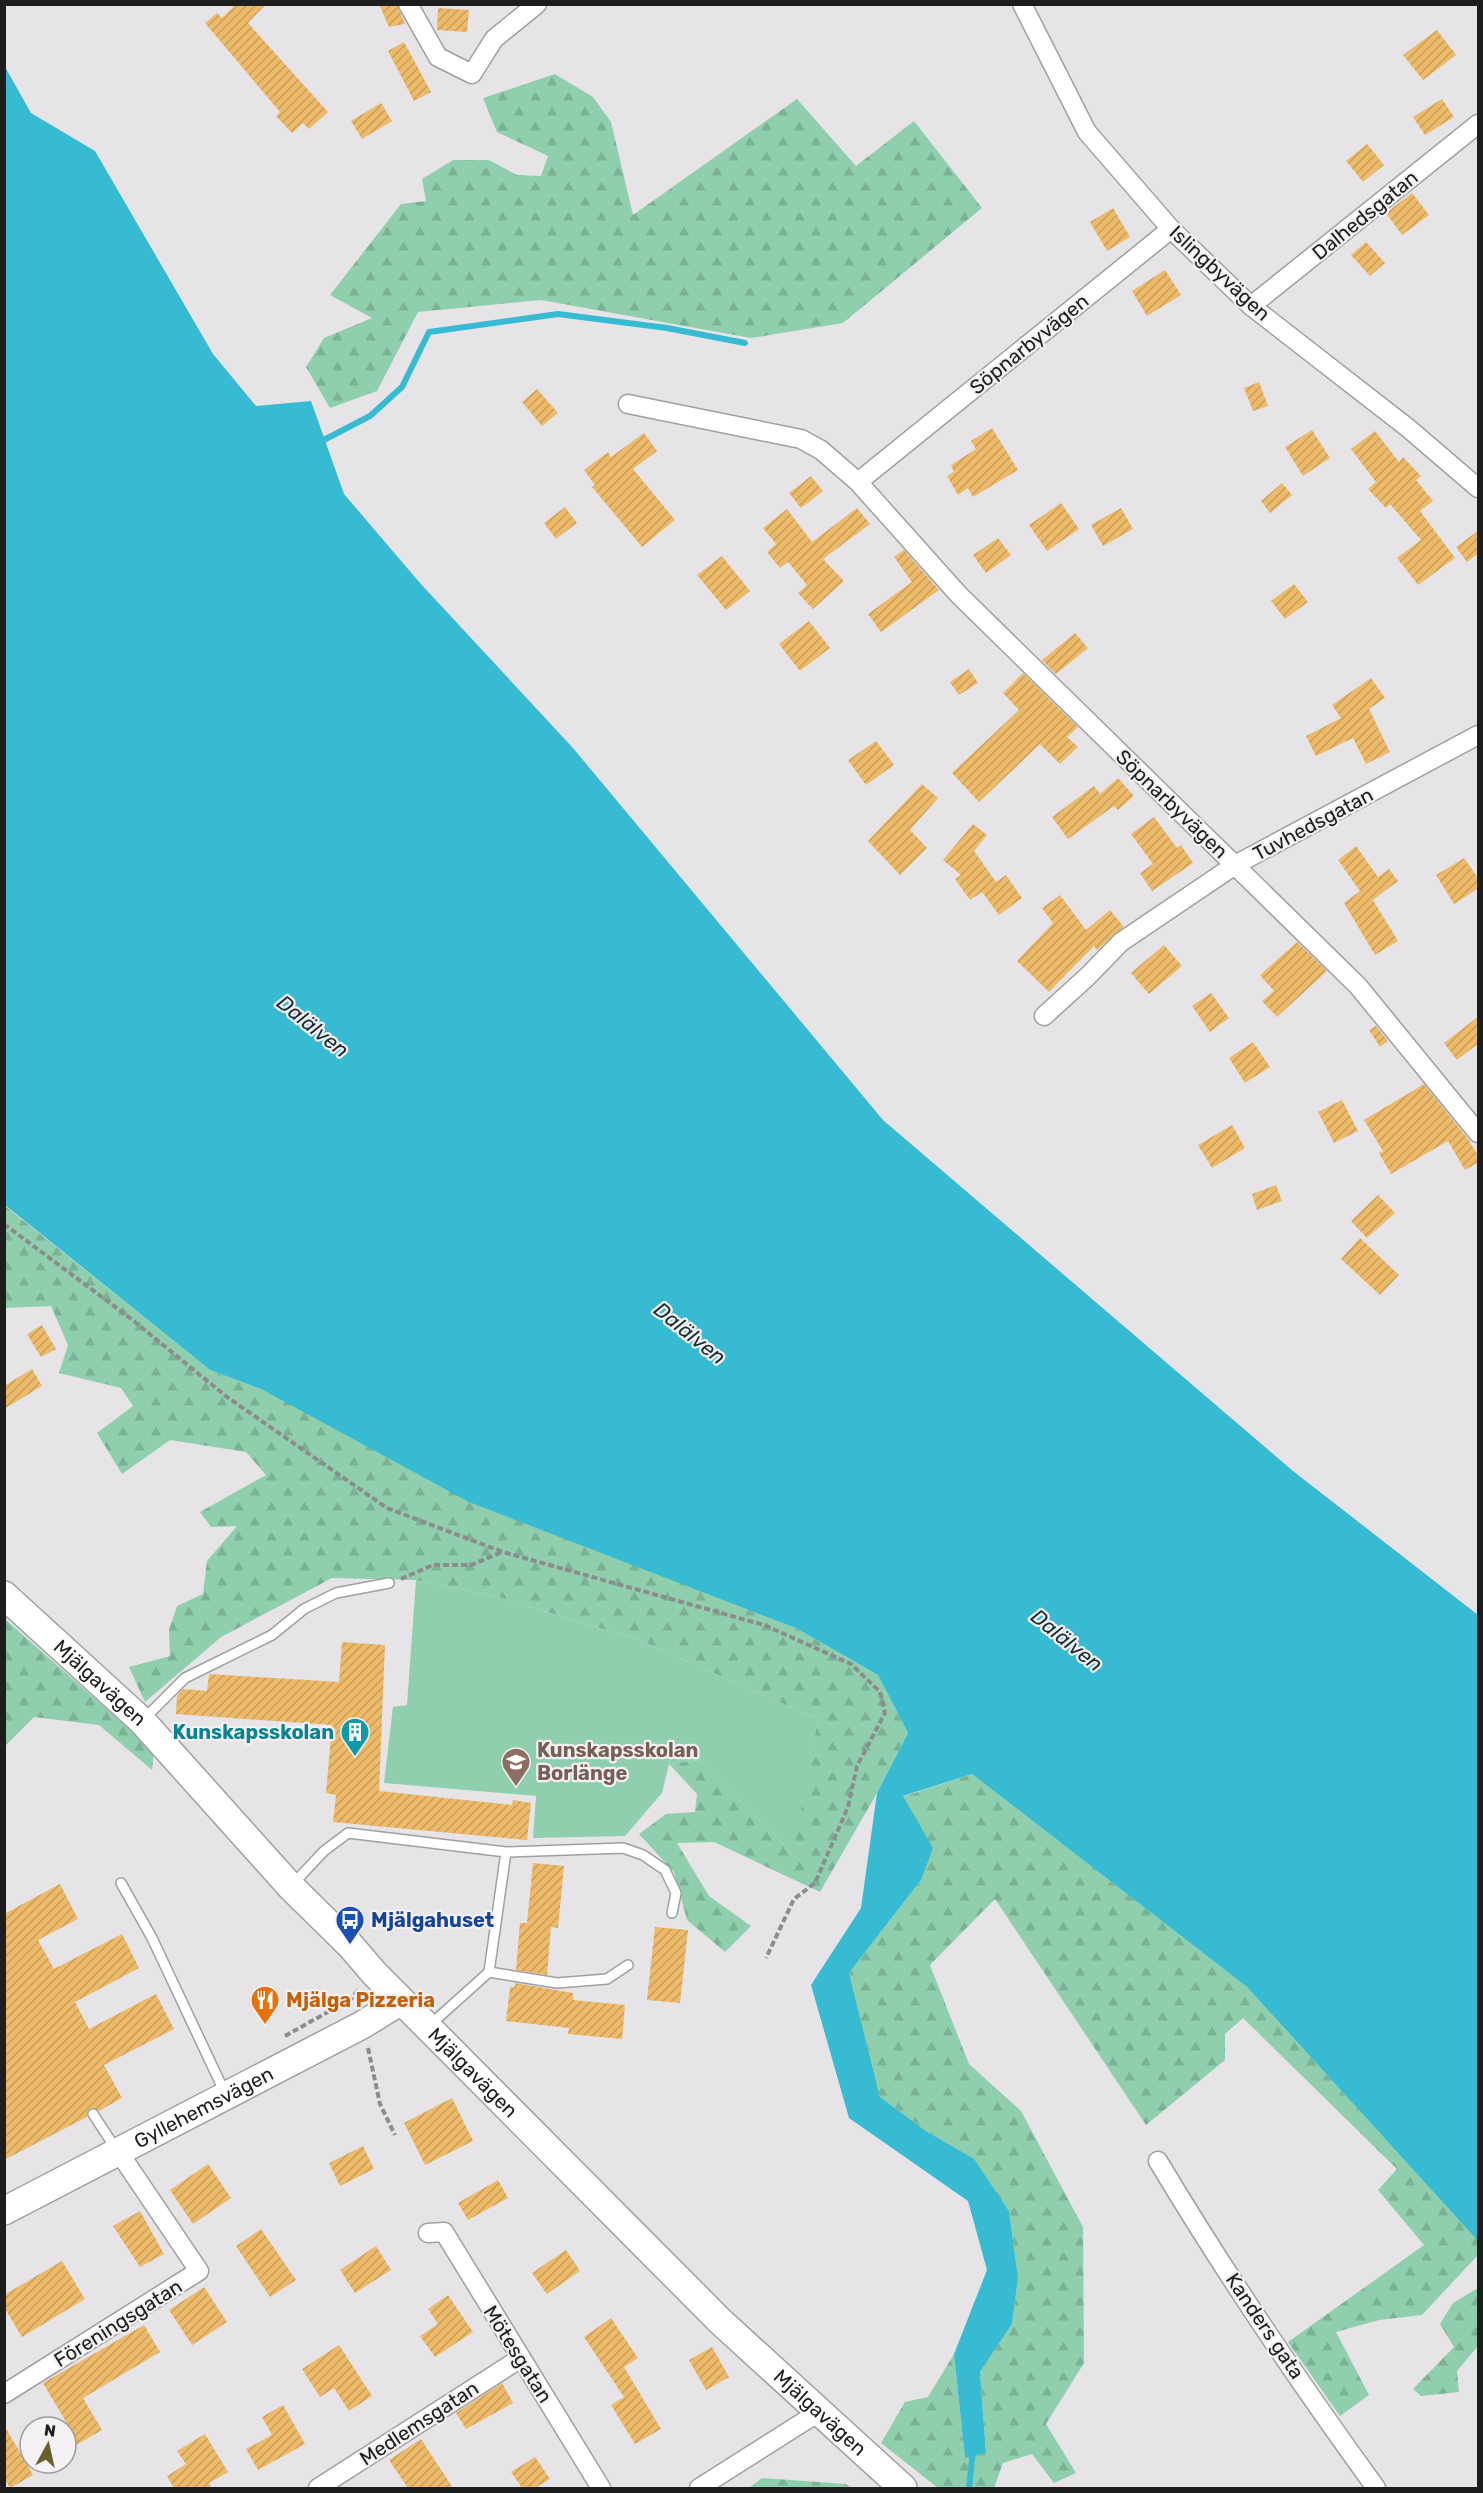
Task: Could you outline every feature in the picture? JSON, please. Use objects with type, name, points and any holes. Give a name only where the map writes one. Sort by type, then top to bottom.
[{"type":"street","points":[[408,4],[438,57],[472,74],[494,39],[537,4]]},
{"type":"street","name":"Islingbyvägen","points":[[1022,4],[1087,132],[1171,229],[1251,306],[1408,428],[1479,488]]},
{"type":"street","name":"Dalhedsgatan","points":[[1251,306],[1479,124]]},
{"type":"street","name":"Söpnarbyvägen","points":[[858,482],[1171,229]]},
{"type":"street","name":"Söpnarbyvägen","points":[[628,404],[801,439],[821,450],[858,482],[959,595],[1358,986],[1479,1133]]},
{"type":"street","name":"Tuvhedsgatan","points":[[1044,1016],[1121,942],[1235,865],[1479,735]]},
{"type":"street","name":"Mjälgavägen","points":[[4,1595],[141,1721],[290,1886],[401,2001],[720,2321],[903,2488]]},
{"type":"street","name":"Gyllehemsvägen","points":[[4,2211],[362,2025],[401,2001]]},
{"type":"street","name":"Föreningsgatan","points":[[4,2394],[199,2271],[118,2151]]},
{"type":"street","name":"Kanders gata","points":[[1158,2161],[1196,2223],[1376,2488]]},
{"type":"street","name":"Mötesgatan","points":[[428,2233],[444,2232],[601,2488]]},
{"type":"street","name":"Medlemsgatan","points":[[318,2488],[521,2358]]},
{"type":"street","points":[[699,2488],[819,2412]]},
{"type":"lane","points":[[141,1721],[185,1678],[272,1635],[304,1609],[336,1593],[389,1583]]},
{"type":"lane","points":[[290,1886],[324,1851],[348,1833],[506,1852],[623,1848],[643,1855],[665,1870],[676,1893],[672,1913]]},
{"type":"lane","points":[[428,2026],[489,1972],[506,1852]]},
{"type":"lane","points":[[121,1883],[152,1938],[226,2095]]},
{"type":"lane","points":[[489,1972],[557,1983],[607,1979],[628,1965]]},
{"type":"lane","points":[[93,2114],[118,2151]]},
{"type":"path","points":[[4,1224],[130,1318],[227,1397],[387,1508],[503,1552],[764,1625],[851,1664],[880,1692],[885,1713],[857,1766],[848,1807],[814,1883],[794,1899],[766,1959]]},
{"type":"path","points":[[389,1583],[433,1565],[471,1565],[503,1552]]},
{"type":"path","points":[[351,1999],[362,2025],[380,2104],[395,2135]]},
{"type":"green space","points":[[555,74],[593,97],[611,122],[633,215],[797,99],[856,166],[914,121],[982,208],[843,323],[751,338],[541,300],[418,312],[377,391],[330,408],[306,367],[324,338],[372,318],[330,295],[401,204],[426,201],[422,179],[453,160],[489,160],[517,175],[541,176],[548,156],[497,132],[483,98]]},
{"type":"green space","points":[[4,1205],[210,1370],[263,1390],[796,1628],[878,1675],[908,1733],[877,1793],[820,1892],[714,1842],[677,1843],[709,1896],[751,1926],[725,1952],[687,1920],[674,1872],[639,1834],[666,1814],[695,1812],[697,1794],[669,1764],[700,1760],[793,1854],[818,1719],[639,1640],[498,1597],[416,1580],[332,1578],[221,1637],[145,1702],[129,1667],[170,1656],[169,1630],[177,1606],[203,1594],[207,1561],[237,1526],[211,1527],[200,1512],[266,1475],[246,1452],[170,1440],[122,1474],[97,1433],[133,1406],[121,1388],[59,1373],[68,1345],[51,1306],[5,1308]]},
{"type":"green space","points":[[416,1580],[498,1597],[639,1640],[818,1719],[794,1855],[700,1760],[669,1764],[662,1793],[625,1836],[533,1838],[536,1796],[384,1783],[393,1707],[407,1705]]},
{"type":"green space","points":[[5,1619],[154,1751],[152,1770],[99,1725],[34,1717],[5,1746]]},
{"type":"green space","points":[[972,1774],[1247,1987],[1478,2241],[1478,2255],[1422,2315],[1379,2320],[1336,2332],[1369,2395],[1340,2416],[1288,2342],[1424,2245],[1378,2190],[1397,2169],[1243,2018],[1225,2034],[1225,2060],[1146,2125],[995,1899],[930,1965],[969,2064],[1021,2111],[1083,2227],[1084,2363],[1046,2424],[1076,2473],[1054,2483],[1032,2454],[1003,2463],[994,2488],[938,2488],[881,2443],[905,2402],[928,2397],[954,2354],[965,2458],[986,2453],[980,2372],[1012,2324],[1018,2278],[1009,2211],[974,2160],[926,2131],[880,2097],[849,1973],[921,1880],[902,1797]]},
{"type":"green space","points":[[1478,2288],[1478,2346],[1457,2371],[1459,2392],[1421,2396],[1413,2389],[1454,2347],[1440,2324],[1453,2303]]},
{"type":"green space","points":[[762,2478],[846,2484],[852,2488],[749,2488]]},
{"type":"water","name":"Dalälven","points":[[4,65],[31,113],[95,151],[213,354],[256,406],[311,401],[344,494],[420,583],[573,748],[883,1120],[1293,1471],[1478,1615],[1478,2241],[1247,1987],[972,1774],[903,1796],[933,1848],[921,1880],[849,1973],[880,2097],[926,2131],[974,2159],[1009,2211],[1018,2278],[1012,2324],[980,2372],[986,2453],[965,2458],[954,2354],[987,2270],[968,2201],[849,2118],[811,1985],[861,1908],[877,1793],[908,1733],[878,1675],[796,1628],[469,1502],[263,1390],[210,1370],[5,1205]]},
{"type":"building","points":[[236,4],[266,4],[248,23],[328,112],[309,129],[303,123],[292,133],[276,116],[280,112],[205,23],[217,13],[222,18]]},
{"type":"building","points":[[379,4],[397,4],[405,24],[389,27]]},
{"type":"building","points":[[438,8],[469,10],[467,32],[437,30]]},
{"type":"building","points":[[1437,30],[1456,55],[1423,80],[1403,55]]},
{"type":"building","points":[[404,42],[431,92],[414,101],[388,51]]},
{"type":"building","points":[[1442,99],[1454,117],[1425,135],[1413,117]]},
{"type":"building","points":[[381,103],[392,121],[362,139],[351,121]]},
{"type":"building","points":[[1367,144],[1384,165],[1363,182],[1346,161]]},
{"type":"building","points":[[1412,193],[1429,215],[1402,235],[1386,213]]},
{"type":"building","points":[[1113,208],[1130,237],[1107,251],[1090,222]]},
{"type":"building","points":[[1366,242],[1385,263],[1370,276],[1351,255]]},
{"type":"building","points":[[1165,270],[1181,295],[1147,316],[1132,291]]},
{"type":"building","points":[[1259,382],[1268,406],[1253,411],[1244,388]]},
{"type":"building","points":[[537,389],[558,413],[542,426],[522,402]]},
{"type":"building","points":[[992,428],[1018,470],[973,497],[968,488],[958,495],[947,476],[954,472],[951,465],[976,449],[971,441]]},
{"type":"building","points":[[1312,430],[1330,458],[1303,476],[1285,447]]},
{"type":"building","points":[[1375,431],[1399,462],[1403,457],[1421,476],[1416,480],[1433,501],[1420,511],[1455,558],[1418,585],[1397,558],[1421,540],[1390,504],[1386,508],[1368,489],[1376,482],[1351,449]]},
{"type":"building","points":[[644,433],[657,451],[633,469],[675,520],[642,547],[592,487],[595,485],[584,470],[608,452],[611,457]]},
{"type":"building","points":[[811,476],[823,491],[801,508],[789,493]]},
{"type":"building","points":[[1282,483],[1292,495],[1270,513],[1261,501]]},
{"type":"building","points":[[1061,503],[1079,529],[1047,551],[1029,525]]},
{"type":"building","points":[[565,507],[577,523],[556,539],[544,523]]},
{"type":"building","points":[[857,508],[870,524],[823,559],[844,581],[813,609],[798,593],[807,585],[788,562],[780,568],[767,552],[776,544],[763,528],[787,509],[812,542]]},
{"type":"building","points":[[1121,508],[1133,529],[1103,546],[1091,525]]},
{"type":"building","points":[[1479,530],[1479,553],[1467,562],[1456,547]]},
{"type":"building","points":[[998,538],[1011,555],[986,573],[973,555]]},
{"type":"building","points":[[904,550],[939,590],[881,632],[868,614],[912,582],[894,557]]},
{"type":"building","points":[[722,556],[750,591],[726,610],[697,575]]},
{"type":"building","points":[[1294,584],[1308,602],[1285,619],[1271,601]]},
{"type":"building","points":[[809,621],[830,648],[800,671],[779,644]]},
{"type":"building","points":[[1075,633],[1088,648],[1056,674],[1042,660]]},
{"type":"building","points":[[969,669],[978,683],[959,695],[950,682]]},
{"type":"building","points":[[1023,673],[1078,727],[1067,737],[1078,747],[1060,764],[1040,744],[979,802],[952,773],[1019,710],[1003,693]]},
{"type":"building","points":[[1371,678],[1385,698],[1369,709],[1390,752],[1366,764],[1353,738],[1316,756],[1306,736],[1341,718],[1332,705]]},
{"type":"building","points":[[876,741],[894,765],[866,785],[848,760]]},
{"type":"building","points":[[1118,778],[1134,796],[1118,810],[1114,806],[1068,839],[1052,817],[1094,786],[1100,794]]},
{"type":"building","points":[[922,784],[938,798],[910,830],[927,848],[900,875],[868,841]]},
{"type":"building","points":[[1154,817],[1177,848],[1181,845],[1193,863],[1152,891],[1140,873],[1153,864],[1131,834]]},
{"type":"building","points":[[973,824],[987,835],[974,851],[996,882],[1006,875],[1022,898],[999,915],[982,892],[970,900],[955,879],[961,875],[943,860]]},
{"type":"building","points":[[1356,846],[1378,877],[1389,869],[1398,881],[1373,900],[1398,941],[1375,955],[1344,903],[1360,891],[1338,860]]},
{"type":"building","points":[[1464,858],[1479,880],[1479,888],[1454,904],[1436,875]]},
{"type":"building","points":[[1060,895],[1086,930],[1110,910],[1124,927],[1097,950],[1094,946],[1049,992],[1017,961],[1053,923],[1042,908]]},
{"type":"building","points":[[1297,942],[1327,971],[1277,1017],[1262,1001],[1274,991],[1260,975]]},
{"type":"building","points":[[1164,945],[1182,966],[1149,994],[1131,973]]},
{"type":"building","points":[[1211,993],[1229,1018],[1210,1032],[1192,1006]]},
{"type":"building","points":[[1479,1016],[1479,1043],[1457,1060],[1444,1043]]},
{"type":"building","points":[[1376,1026],[1388,1041],[1380,1047],[1369,1030]]},
{"type":"building","points":[[1253,1042],[1270,1067],[1245,1083],[1229,1058]]},
{"type":"building","points":[[1424,1084],[1468,1139],[1479,1157],[1479,1162],[1465,1170],[1448,1141],[1391,1174],[1379,1153],[1383,1151],[1364,1120]]},
{"type":"building","points":[[1342,1100],[1358,1131],[1334,1143],[1318,1112]]},
{"type":"building","points":[[1232,1125],[1245,1148],[1212,1168],[1198,1145]]},
{"type":"building","points":[[1276,1185],[1282,1201],[1257,1210],[1252,1194]]},
{"type":"building","points":[[1378,1195],[1395,1213],[1367,1238],[1351,1221]]},
{"type":"building","points":[[1360,1238],[1399,1275],[1380,1295],[1341,1259]]},
{"type":"building","points":[[42,1325],[56,1349],[41,1357],[27,1334]]},
{"type":"building","points":[[32,1369],[42,1386],[4,1409],[4,1386]]},
{"type":"building","name":"Kunskapsskolan","points":[[342,1642],[385,1645],[379,1791],[512,1805],[513,1800],[531,1803],[527,1840],[333,1822],[336,1795],[326,1793],[332,1725],[176,1714],[177,1696],[183,1689],[207,1691],[209,1674],[339,1682]]},
{"type":"building","points":[[533,1863],[564,1866],[558,1928],[551,1927],[547,1975],[516,1970],[520,1923],[527,1923]]},
{"type":"building","points":[[60,1884],[78,1919],[38,1940],[54,1969],[122,1934],[139,1968],[75,2002],[89,2029],[156,1994],[174,2029],[104,2065],[122,2098],[99,2111],[90,2108],[87,2117],[4,2160],[4,1914]]},
{"type":"building","points":[[655,1927],[688,1930],[680,2003],[647,2000]]},
{"type":"building","points":[[515,1983],[573,1993],[573,2000],[625,2005],[622,2039],[568,2034],[569,2028],[506,2021],[510,1987],[515,1987]]},
{"type":"building","points":[[452,2098],[473,2141],[425,2165],[404,2123]]},
{"type":"building","points":[[363,2146],[374,2169],[340,2186],[329,2163]]},
{"type":"building","points":[[208,2164],[231,2198],[193,2224],[170,2190]]},
{"type":"building","points":[[498,2180],[508,2198],[468,2220],[458,2203]]},
{"type":"building","points":[[140,2211],[164,2254],[140,2267],[113,2226]]},
{"type":"building","points":[[261,2229],[296,2280],[270,2297],[236,2246]]},
{"type":"building","points":[[376,2246],[391,2270],[355,2293],[340,2270]]},
{"type":"building","points":[[566,2250],[580,2271],[547,2294],[532,2273]]},
{"type":"building","points":[[62,2261],[85,2299],[22,2337],[4,2307],[4,2295]]},
{"type":"building","points":[[204,2287],[227,2322],[192,2345],[169,2310]]},
{"type":"building","points":[[448,2295],[473,2332],[435,2357],[420,2336],[438,2324],[428,2309]]},
{"type":"building","points":[[611,2318],[638,2358],[624,2367],[661,2429],[635,2444],[611,2405],[624,2397],[584,2337]]},
{"type":"building","points":[[144,2325],[160,2352],[83,2398],[102,2430],[78,2444],[78,2415],[62,2415],[43,2383]]},
{"type":"building","points":[[339,2345],[372,2396],[349,2411],[334,2388],[320,2397],[302,2369]]},
{"type":"building","points":[[712,2347],[729,2377],[706,2390],[689,2360]]},
{"type":"building","points":[[502,2383],[513,2403],[466,2429],[456,2413]]},
{"type":"building","points":[[283,2405],[305,2444],[258,2470],[246,2449],[272,2435],[262,2417]]},
{"type":"building","points":[[4,2425],[18,2449],[18,2475],[33,2475],[10,2488],[4,2478]]},
{"type":"building","points":[[205,2434],[228,2472],[209,2483],[212,2488],[174,2488],[167,2476],[186,2464],[177,2451]]},
{"type":"building","points":[[421,2439],[453,2488],[408,2488],[389,2460]]},
{"type":"building","points":[[535,2457],[550,2479],[535,2488],[522,2488],[511,2472]]},
{"type":"waterway","points":[[318,443],[370,416],[402,387],[429,332],[558,314],[667,328],[745,343]]},
{"type":"waterway","points":[[969,2488],[973,2450]]},
{"type":"place","name":"Kunskapsskolan","points":[[355,1758]]},
{"type":"place","name":"Kunskapsskolan Borlänge","points":[[516,1788]]},
{"type":"place","name":"Mjälgahuset","points":[[350,1946]]},
{"type":"place","name":"Mjälga Pizzeria","points":[[265,2026]]}]
